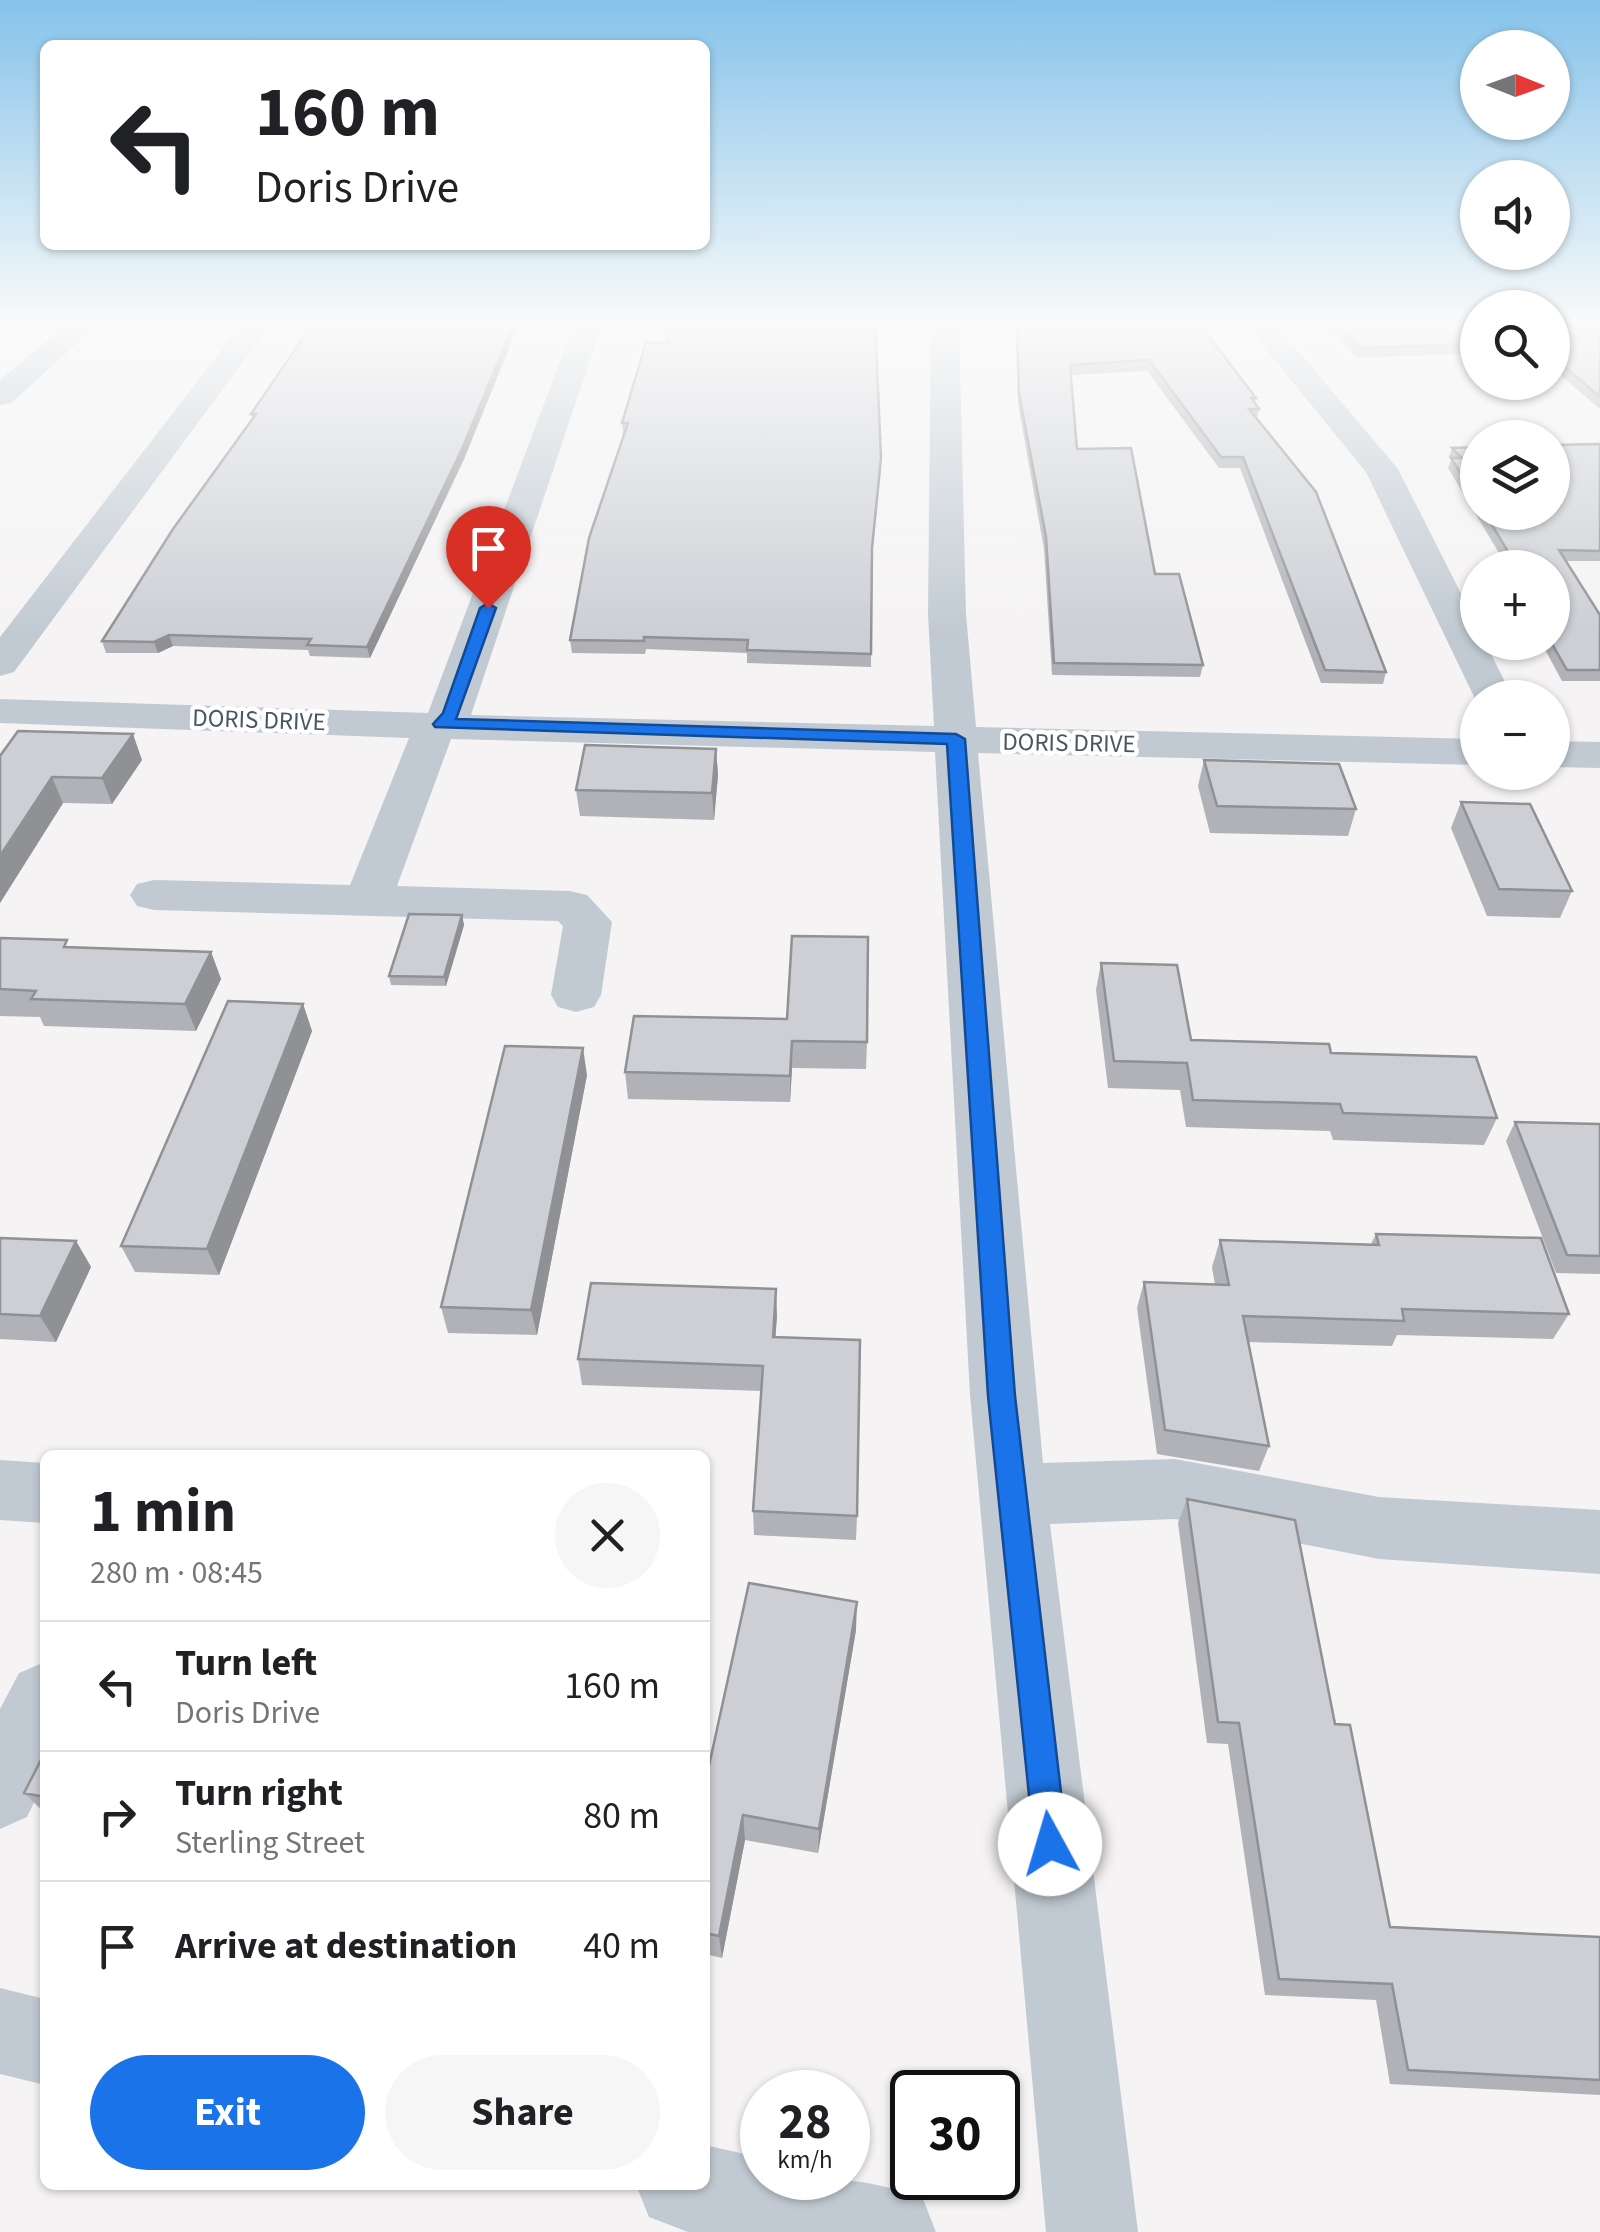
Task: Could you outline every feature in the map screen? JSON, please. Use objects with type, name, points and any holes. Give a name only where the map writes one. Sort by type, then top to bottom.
[{"type":"street","points":[[0,664],[181,425]]},
{"type":"street","points":[[369,898],[430,735],[450,715],[553,425]]},
{"type":"street","points":[[945,425],[948,614],[1002,1396],[1092,2232]]},
{"type":"street","points":[[1344,425],[1381,469],[1484,680]]},
{"type":"street","name":"DORIS DRIVE","points":[[0,711],[1460,752]]},
{"type":"street","points":[[1570,754],[1600,755]]},
{"type":"street","points":[[154,895],[570,906],[588,922],[576,996]]},
{"type":"street","points":[[1012,1495],[1175,1489],[1378,1528],[1600,1542]]},
{"type":"street","points":[[0,1490],[40,1493]]},
{"type":"street","points":[[0,1790],[40,1710]]},
{"type":"street","points":[[0,2032],[40,2041]]},
{"type":"street","points":[[703,2190],[890,2232]]},
{"type":"building","points":[[248,425],[472,425],[367,647],[307,645],[311,639],[169,635],[154,642],[102,641],[173,529]]},
{"type":"building","points":[[627,425],[880,425],[871,654],[747,650],[748,640],[570,640],[589,538]]},
{"type":"building","points":[[1025,425],[1075,425],[1077,449],[1131,448],[1155,574],[1179,574],[1203,665],[1054,663],[1046,537]]},
{"type":"building","points":[[1197,425],[1262,425],[1316,492],[1386,672],[1325,670],[1243,457],[1221,457]]},
{"type":"building","points":[[1600,444],[1600,551],[1507,550],[1495,530],[1570,530],[1570,445]]},
{"type":"building","points":[[1451,458],[1460,458],[1460,472]]},
{"type":"building","points":[[1570,567],[1600,615],[1600,670],[1567,670],[1561,660],[1570,660]]},
{"type":"building","points":[[18,731],[133,734],[102,778],[52,777],[0,856],[0,756]]},
{"type":"building","points":[[585,745],[716,749],[712,793],[576,790]]},
{"type":"building","points":[[1204,760],[1339,764],[1356,809],[1217,806]]},
{"type":"building","points":[[1461,802],[1530,804],[1572,891],[1499,889]]},
{"type":"building","points":[[409,914],[462,915],[444,977],[389,976]]},
{"type":"building","points":[[792,936],[868,937],[867,1042],[792,1041],[790,1076],[625,1072],[634,1016],[787,1019]]},
{"type":"building","points":[[0,938],[67,940],[64,947],[211,952],[185,1004],[31,999],[36,991],[0,989]]},
{"type":"building","points":[[1101,963],[1177,965],[1191,1040],[1329,1044],[1331,1053],[1476,1057],[1497,1118],[1343,1113],[1340,1104],[1193,1100],[1187,1063],[1114,1061]]},
{"type":"building","points":[[228,1001],[303,1004],[207,1249],[121,1246]]},
{"type":"building","points":[[505,1046],[583,1048],[531,1310],[441,1307]]},
{"type":"building","points":[[1515,1122],[1600,1124],[1600,1256],[1567,1255]]},
{"type":"building","points":[[1376,1234],[1541,1238],[1569,1314],[1402,1309],[1404,1321],[1243,1316],[1269,1446],[1165,1430],[1144,1282],[1229,1285],[1220,1240],[1379,1245]]},
{"type":"building","points":[[0,1238],[76,1241],[40,1316],[0,1314]]},
{"type":"building","points":[[591,1283],[776,1289],[773,1337],[860,1340],[857,1516],[753,1511],[763,1366],[578,1359]]},
{"type":"building","points":[[1187,1499],[1295,1520],[1335,1724],[1350,1725],[1390,1927],[1600,1937],[1600,2080],[1408,2070],[1392,1984],[1279,1979],[1239,1723],[1218,1722]]},
{"type":"building","points":[[749,1583],[857,1602],[819,1829],[743,1815],[719,1936],[710,1934],[710,1761]]},
{"type":"building","points":[[40,1762],[40,1796],[24,1793]]},
{"type":"route","points":[[488,608],[450,715],[441,724],[956,739],[1002,1396],[1050,1844]]}]
